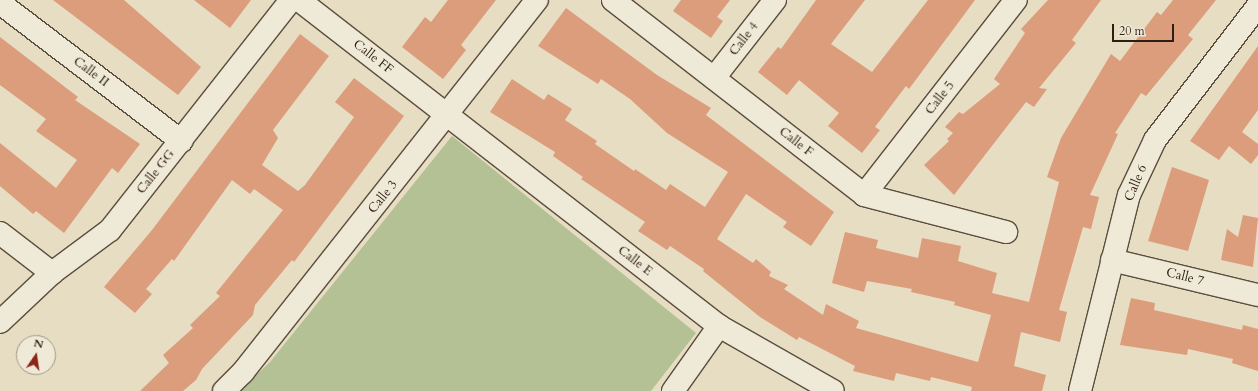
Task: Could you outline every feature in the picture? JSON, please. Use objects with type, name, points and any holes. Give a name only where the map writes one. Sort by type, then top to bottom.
[{"type":"street","name":"Calle GG","points":[[0,322],[52,273],[110,230],[291,0]]},
{"type":"street","name":"Calle FF","points":[[299,0],[448,115]]},
{"type":"street","name":"Calle 3","points":[[224,391],[244,372],[538,0]]},
{"type":"street","name":"Calle F","points":[[613,0],[864,195],[1006,232]]},
{"type":"street","name":"Calle 4","points":[[714,78],[774,0]]},
{"type":"street","name":"Calle 5","points":[[864,195],[1016,0]]},
{"type":"street","name":"Calle II","points":[[0,3],[181,141]]},
{"type":"street","name":"Calle 6","points":[[1080,391],[1129,194],[1155,140],[1258,6]]},
{"type":"street","name":"Calle E","points":[[448,115],[719,326],[833,391]]},
{"type":"street","points":[[0,234],[52,273]]},
{"type":"street","name":"Calle 7","points":[[1112,260],[1258,295]]},
{"type":"street","points":[[673,391],[719,326]]},
{"type":"green space","points":[[452,136],[696,333],[651,391],[239,391],[270,362]]},
{"type":"building","points":[[53,0],[124,0],[201,67],[178,95]]},
{"type":"building","points":[[194,0],[251,0],[230,28]]},
{"type":"building","points":[[448,0],[496,0],[461,45],[466,50],[443,79],[402,47],[425,17],[431,22]]},
{"type":"building","points":[[681,0],[730,0],[717,17],[723,21],[711,38],[673,11]]},
{"type":"building","points":[[816,0],[865,0],[831,44],[872,72],[928,0],[975,0],[909,89],[906,86],[875,127],[880,130],[862,153],[828,126],[839,113],[799,80],[787,95],[758,72],[778,47],[781,49]]},
{"type":"building","points":[[1048,0],[1101,0],[1072,40],[1076,43],[1039,88],[1047,89],[1034,107],[1026,102],[954,195],[924,165],[949,141],[947,139],[953,133],[945,127],[959,112],[963,114],[1000,84],[994,79],[1025,33],[1021,29]]},
{"type":"building","points":[[1173,0],[1216,0],[1188,35],[1193,39],[1146,96],[1141,93],[1115,133],[1118,134],[1090,195],[1099,197],[1091,229],[1083,227],[1059,310],[1067,312],[1060,342],[1021,332],[1014,366],[1046,375],[1042,391],[971,391],[972,387],[931,377],[930,381],[896,373],[894,381],[853,371],[855,366],[799,337],[797,340],[760,317],[703,271],[704,269],[670,246],[667,250],[638,231],[645,222],[581,179],[583,177],[553,156],[555,152],[490,112],[512,79],[544,100],[548,94],[572,109],[565,120],[597,141],[595,144],[634,171],[635,169],[666,190],[670,184],[705,207],[728,172],[667,133],[630,99],[601,79],[598,84],[538,46],[566,8],[657,75],[711,108],[706,115],[834,212],[811,246],[783,227],[787,222],[746,194],[717,239],[753,263],[756,259],[771,272],[769,276],[788,285],[784,289],[823,315],[826,304],[859,321],[856,328],[978,362],[991,315],[954,305],[955,302],[911,292],[912,289],[867,281],[864,292],[832,283],[845,232],[878,240],[876,248],[918,258],[922,238],[961,246],[958,261],[997,273],[992,293],[1029,302],[1059,182],[1047,177],[1061,138],[1111,54],[1120,61],[1157,12],[1161,15]]},
{"type":"building","points":[[300,34],[329,56],[273,130],[278,138],[262,165],[298,191],[305,185],[354,117],[335,102],[354,78],[404,116],[294,262],[292,260],[255,305],[253,315],[202,369],[196,380],[183,391],[140,391],[169,363],[163,355],[193,328],[190,325],[220,296],[216,293],[283,210],[254,189],[250,194],[232,180],[174,261],[172,259],[146,289],[152,294],[135,313],[104,287],[152,230]]},
{"type":"building","points":[[0,37],[78,97],[75,100],[140,144],[118,173],[112,168],[64,233],[36,211],[33,214],[0,186],[0,143],[56,188],[77,160],[36,131],[46,119],[0,85]]},
{"type":"building","points":[[1258,46],[1258,110],[1242,132],[1258,144],[1258,155],[1251,164],[1229,146],[1219,160],[1190,141]]},
{"type":"building","points":[[1172,167],[1209,180],[1188,251],[1148,241]]},
{"type":"building","points":[[1243,215],[1258,218],[1253,267],[1221,260],[1227,229],[1238,237]]},
{"type":"building","points":[[1131,298],[1155,303],[1154,310],[1242,330],[1243,325],[1258,329],[1258,371],[1232,363],[1233,359],[1188,349],[1187,355],[1120,345]]}]
